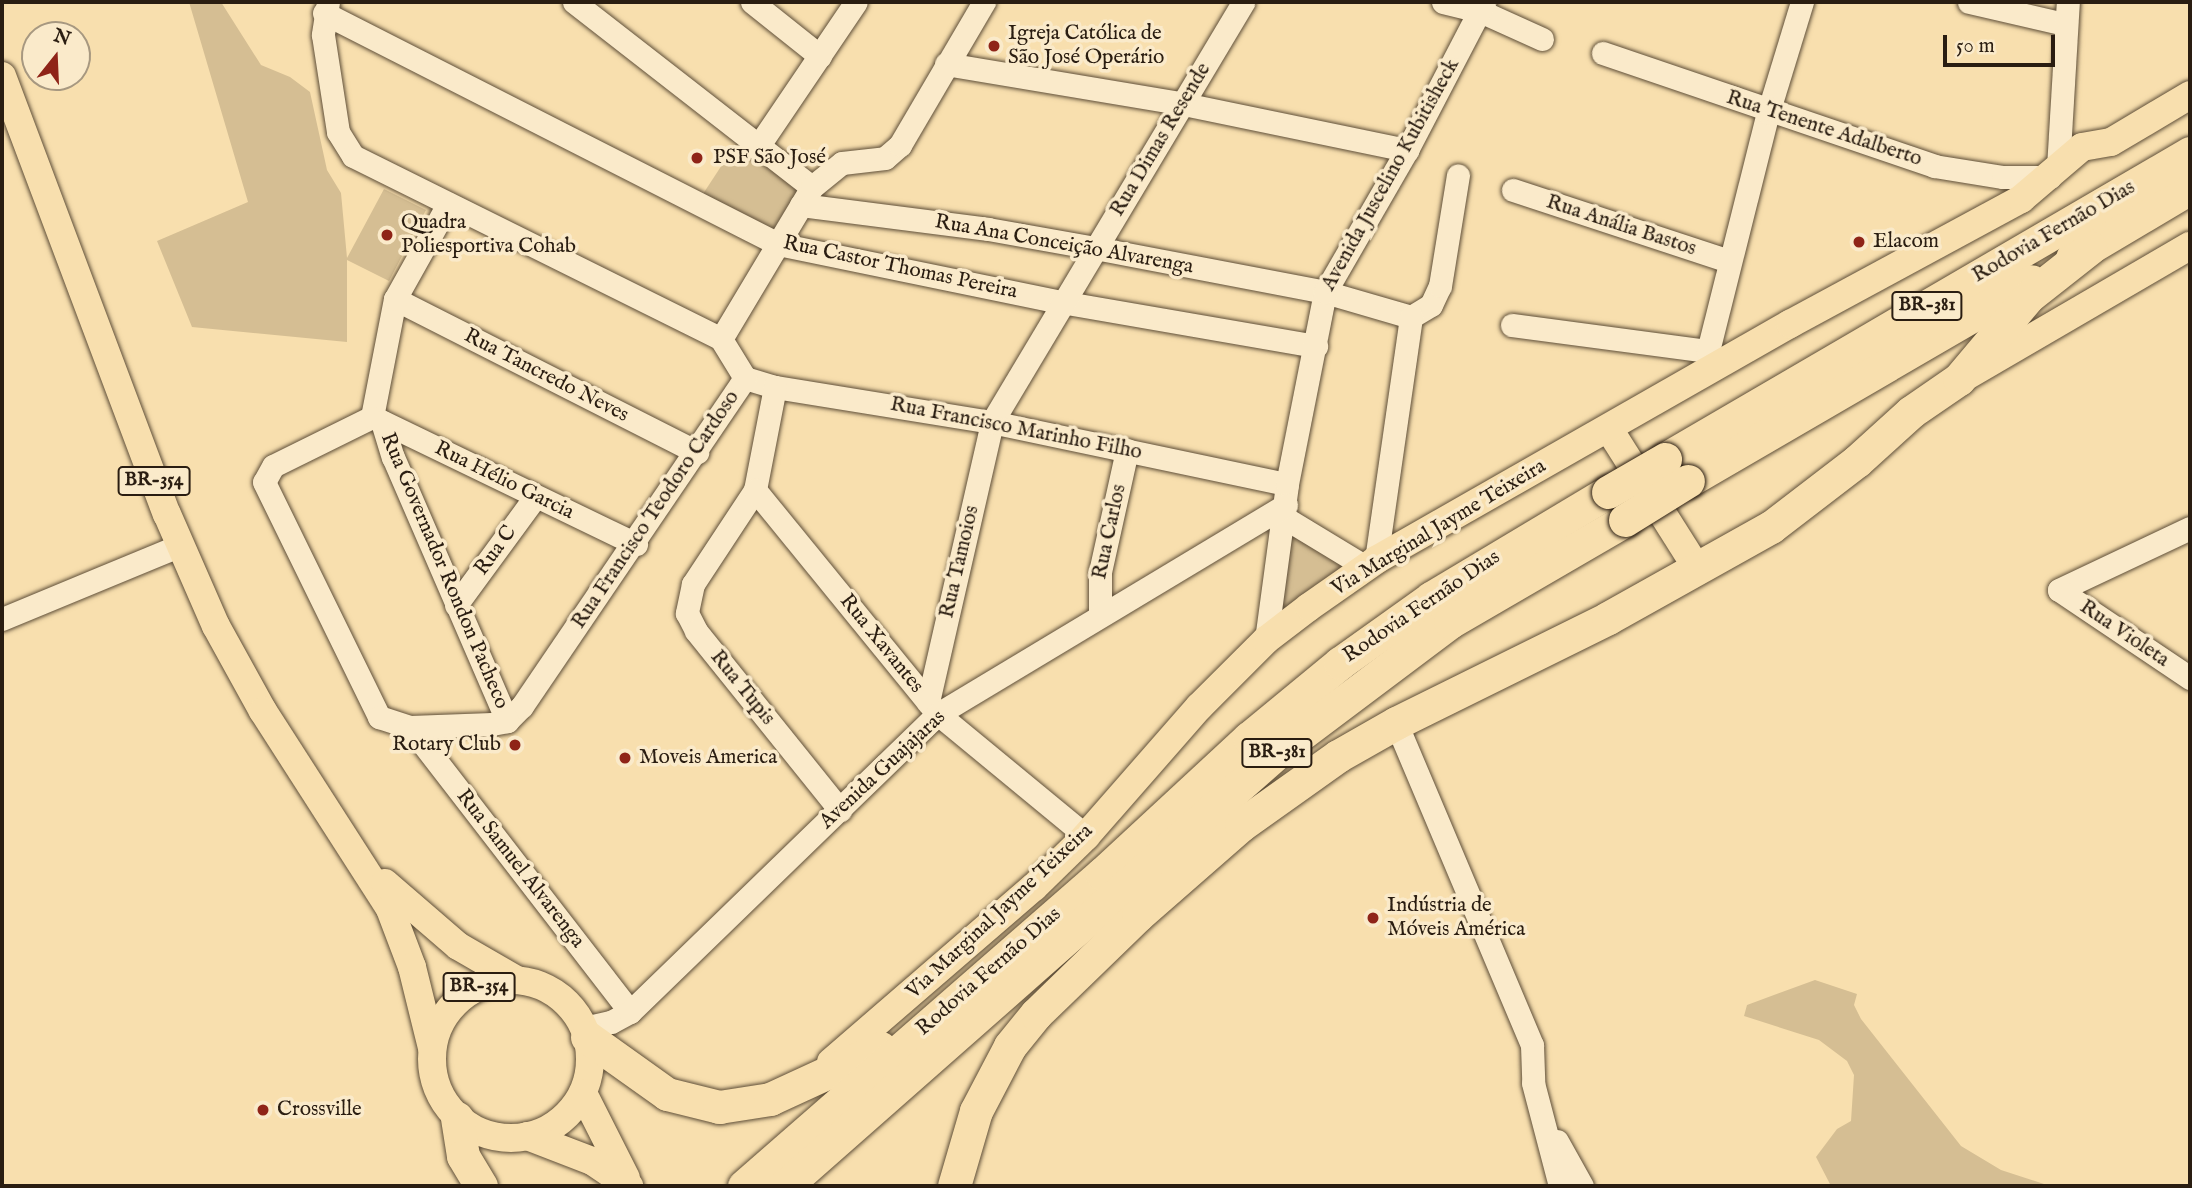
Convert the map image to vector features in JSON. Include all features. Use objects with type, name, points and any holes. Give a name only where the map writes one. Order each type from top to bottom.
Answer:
[{"type":"highway","name":"Rodovia Fernão Dias","points":[[744,1186],[807,1130],[956,1016],[1281,749],[1406,651],[1616,506],[2190,153]]},
{"type":"highway","name":"Rodovia Fernão Dias","points":[[1677,470],[2090,248],[2190,188]]},
{"type":"highway","points":[[954,1186],[976,1111],[1010,1046],[1036,1014],[1138,915],[1278,796],[1396,723],[1699,570],[1772,527],[1857,461],[1911,412],[1959,379],[2029,296],[2090,248]]},
{"type":"highway","points":[[586,1033],[640,1078],[689,1102],[740,1106],[799,1087],[956,1016],[1046,980],[1138,915]]},
{"type":"highway","name":"Rodovia Fernão Dias","points":[[785,1186],[956,1016]]},
{"type":"highway","points":[[457,1118],[463,1156],[481,1186]]},
{"type":"highway","points":[[727,1186],[807,1130]]},
{"type":"main road","name":"BR-354","points":[[2,76],[181,545],[248,686],[360,860],[402,936],[432,1048],[438,1092],[457,1118],[490,1135],[527,1136],[592,1161],[630,1186]]},
{"type":"main road","name":"Via Marginal Jayme Teixeira","points":[[799,1087],[876,1027],[1086,836],[1199,707],[1266,640],[1371,564],[2048,178],[2082,147],[2111,142],[2190,95]]},
{"type":"main road","points":[[1959,379],[2190,246]]},
{"type":"main road","points":[[1609,429],[1699,570]]},
{"type":"main road","name":"BR-354","points":[[360,860],[428,923],[517,980],[557,995],[586,1033]]},
{"type":"main road","name":"BR-354","points":[[432,1048],[439,1025],[471,990],[517,980]]},
{"type":"main road","points":[[583,1093],[590,1056],[586,1033]]},
{"type":"main road","name":"BR-354","points":[[527,1136],[559,1120],[583,1093],[630,1186]]},
{"type":"street","name":"Rua Ana Conceição Alvarenga","points":[[574,2],[757,148],[806,196],[1325,292],[1411,317]]},
{"type":"street","points":[[752,2],[820,56]]},
{"type":"street","points":[[757,148],[856,2]]},
{"type":"street","points":[[326,7],[323,35],[338,132],[347,150],[359,160],[721,339],[806,196],[842,163],[874,160],[893,152],[984,2]]},
{"type":"street","name":"Rua Dimas Resende","points":[[992,422],[1061,302],[1184,104],[1243,2]]},
{"type":"street","points":[[1443,2],[1482,6],[1542,38]]},
{"type":"street","points":[[1512,325],[1708,351],[1768,113],[1802,2]]},
{"type":"street","points":[[1969,2],[2066,13],[2048,178]]},
{"type":"street","name":"Avenida Juscelino Kubitisheck","points":[[1266,640],[1286,502],[1325,292],[1407,150],[1482,6]]},
{"type":"street","name":"Rua Castor Thomas Pereira","points":[[326,7],[778,244],[1061,302],[1315,346]]},
{"type":"street","name":"Rua Tenente Adalberto","points":[[1603,53],[1768,113],[1934,166],[2003,177],[2048,178]]},
{"type":"street","points":[[946,64],[1184,104],[1407,150]]},
{"type":"street","points":[[1286,502],[1371,564],[1411,317],[1431,306],[1440,286],[1458,175]]},
{"type":"street","name":"Rua Anália Bastos","points":[[1522,193],[1729,261]]},
{"type":"street","points":[[447,204],[395,299],[377,419],[273,466],[264,482],[369,701],[383,720],[410,727],[507,721]]},
{"type":"street","name":"Rua Tancredo Neves","points":[[395,299],[697,452]]},
{"type":"street","name":"Rua Francisco Teodoro Cardoso","points":[[507,721],[522,706],[636,544],[745,378],[721,339]]},
{"type":"street","name":"Rua Francisco Marinho Filho","points":[[745,378],[775,387],[992,422],[1127,450],[1286,502]]},
{"type":"street","points":[[755,490],[775,387]]},
{"type":"street","name":"Rua Hélio Garcia","points":[[377,419],[636,544]]},
{"type":"street","name":"Rua Governador Rondon Pacheco","points":[[377,419],[507,721]]},
{"type":"street","name":"Rua Tamoios","points":[[933,708],[992,422]]},
{"type":"street","name":"Rua Carlos","points":[[1100,615],[1100,572],[1127,450]]},
{"type":"street","name":"Rua Tupis","points":[[755,490],[689,592],[687,613],[696,631],[840,810]]},
{"type":"street","name":"Rua Xavantes","points":[[755,490],[933,708],[1086,836]]},
{"type":"street","name":"Rua C","points":[[456,605],[535,497]]},
{"type":"street","name":"Avenida Guajajaras","points":[[586,1033],[630,1012],[840,810],[933,708],[1100,615],[1286,502]]},
{"type":"street","name":"Rua Violeta","points":[[2190,528],[2059,590],[2190,678]]},
{"type":"street","points":[[2,619],[181,545]]},
{"type":"street","points":[[1396,723],[1532,1045],[1533,1083],[1544,1116],[1560,1186]]},
{"type":"street","name":"Rua Samuel Alvarenga","points":[[410,727],[630,1012]]},
{"type":"street","points":[[1544,1116],[1583,1186]]},
{"type":"shaded area","points":[[189,2],[221,2],[261,65],[290,77],[310,92],[327,170],[341,193],[347,258],[384,189],[426,210],[389,281],[347,260],[347,342],[192,327],[157,241],[248,202]]},
{"type":"shaded area","points":[[737,142],[799,188],[770,235],[699,200]]},
{"type":"shaded area","points":[[1291,529],[1349,565],[1280,613]]},
{"type":"shaded area","points":[[1815,980],[1857,994],[1854,1005],[1861,1019],[1961,1146],[2001,1170],[2050,1186],[1831,1186],[1816,1157],[1837,1129],[1851,1121],[1854,1075],[1847,1061],[1819,1040],[1744,1016],[1747,1005]]},
{"type":"place","name":"Igreja Católica de São José Operário","points":[[994,46]]},
{"type":"place","name":"PSF São José","points":[[697,158]]},
{"type":"place","name":"Quadra Poliesportiva Cohab","points":[[387,235]]},
{"type":"place","name":"Elacom","points":[[1859,242]]},
{"type":"place","name":"Rotary Club","points":[[515,745]]},
{"type":"place","name":"Moveis America","points":[[625,758]]},
{"type":"place","name":"Indústria de Móveis América","points":[[1373,918]]},
{"type":"place","name":"Crossville","points":[[263,1110]]}]
